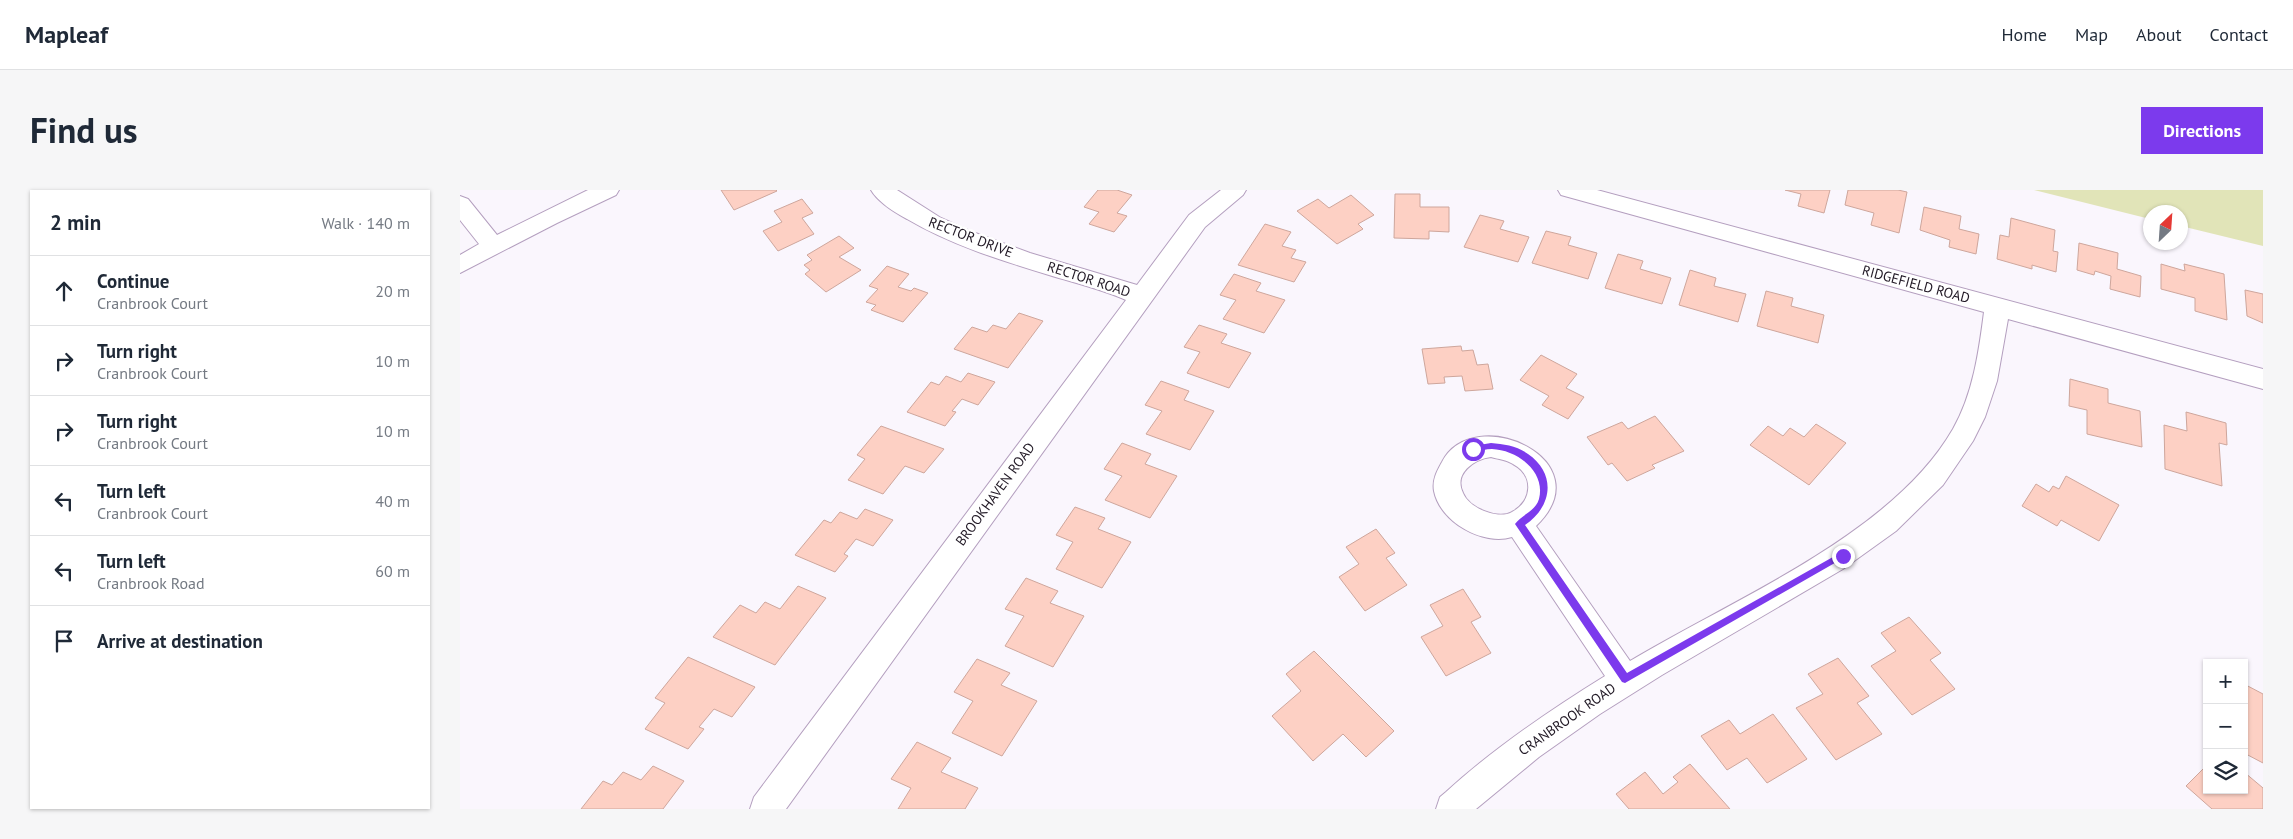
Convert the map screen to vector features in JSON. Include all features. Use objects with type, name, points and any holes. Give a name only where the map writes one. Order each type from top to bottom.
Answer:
[{"type":"street","points":[[460,265],[494,246],[608,190]]},
{"type":"street","name":"RECTOR DRIVE","points":[[882,190],[914,214],[955,234],[1038,262]]},
{"type":"street","name":"BROOKHAVEN ROAD","points":[[766,809],[1140,296],[1197,221],[1235,190]]},
{"type":"street","name":"RIDGEFIELD ROAD","points":[[1569,190],[2263,379]]},
{"type":"street","points":[[460,204],[494,246]]},
{"type":"street","name":"RECTOR ROAD","points":[[1038,262],[1114,285],[1140,296]]},
{"type":"street","name":"CRANBROOK ROAD","points":[[1452,809],[1540,735],[1625,679],[1843,556],[1885,526],[1920,493],[1954,449],[1978,403],[1994,336],[1997,306]]},
{"type":"street","points":[[1519,524],[1625,679]]},
{"type":"green space","points":[[2034,190],[2263,190],[2263,246],[2188,228],[2188,205],[2143,205],[2143,217]]},
{"type":"building","points":[[721,190],[776,190],[777,191],[734,210]]},
{"type":"building","points":[[1098,190],[1117,190],[1132,195],[1117,213],[1127,216],[1114,232],[1089,224],[1099,212],[1084,207]]},
{"type":"building","points":[[1785,190],[1830,190],[1824,213],[1798,206],[1801,194]]},
{"type":"building","points":[[1848,190],[1898,190],[1907,192],[1899,233],[1871,225],[1874,213],[1845,205]]},
{"type":"building","points":[[1395,194],[1420,194],[1420,207],[1449,207],[1449,232],[1429,231],[1429,239],[1394,238]]},
{"type":"building","points":[[1351,195],[1374,215],[1358,224],[1363,229],[1337,244],[1297,211],[1318,199],[1329,208]]},
{"type":"building","points":[[802,199],[813,213],[802,218],[814,234],[778,251],[763,231],[782,222],[774,211]]},
{"type":"building","points":[[1924,207],[1961,216],[1959,229],[1979,234],[1976,254],[1949,247],[1950,240],[1920,230]]},
{"type":"building","points":[[1480,215],[1504,221],[1500,229],[1529,237],[1518,262],[1464,247]]},
{"type":"building","points":[[2011,218],[2055,230],[2053,251],[2058,252],[2056,272],[2032,265],[2032,269],[1997,259],[2000,235],[2009,237]]},
{"type":"building","points":[[1265,224],[1291,232],[1282,246],[1296,250],[1291,258],[1306,262],[1294,282],[1238,265]]},
{"type":"building","points":[[1546,231],[1571,237],[1568,245],[1597,253],[1588,279],[1532,263]]},
{"type":"building","points":[[839,236],[854,248],[839,257],[861,270],[826,292],[805,274],[810,270],[804,265],[812,260],[807,255]]},
{"type":"building","points":[[2079,243],[2118,253],[2117,269],[2141,276],[2140,297],[2110,289],[2111,276],[2095,271],[2094,275],[2077,270]]},
{"type":"building","points":[[1618,254],[1643,261],[1640,269],[1671,278],[1662,304],[1605,288]]},
{"type":"building","points":[[2161,264],[2185,271],[2184,264],[2224,274],[2227,320],[2195,311],[2195,298],[2161,289]]},
{"type":"building","points":[[887,266],[909,274],[898,287],[911,291],[914,288],[928,293],[903,322],[871,310],[876,305],[866,302],[878,289],[869,286]]},
{"type":"building","points":[[1690,270],[1716,278],[1714,286],[1746,294],[1738,322],[1679,305]]},
{"type":"building","points":[[1234,274],[1261,283],[1256,291],[1285,300],[1264,333],[1223,319],[1236,300],[1220,295]]},
{"type":"building","points":[[2245,290],[2263,294],[2263,323],[2247,316]]},
{"type":"building","points":[[1766,291],[1793,298],[1791,306],[1824,315],[1818,343],[1757,326]]},
{"type":"building","points":[[1019,313],[1043,321],[1008,368],[954,349],[972,327],[987,332],[993,325],[1006,329]]},
{"type":"building","points":[[1199,325],[1227,334],[1221,343],[1251,353],[1229,388],[1187,373],[1200,352],[1184,347]]},
{"type":"building","points":[[1461,346],[1462,351],[1473,350],[1477,365],[1488,364],[1493,389],[1465,391],[1462,376],[1444,377],[1445,383],[1428,384],[1422,349]]},
{"type":"building","points":[[1541,355],[1577,374],[1566,388],[1584,397],[1568,419],[1542,405],[1549,396],[1520,380]]},
{"type":"building","points":[[968,373],[995,382],[978,405],[962,399],[952,411],[956,412],[945,426],[907,412],[931,382],[939,385],[946,376],[961,382]]},
{"type":"building","points":[[2070,379],[2108,389],[2108,403],[2140,411],[2142,447],[2087,434],[2087,410],[2069,406]]},
{"type":"building","points":[[1161,381],[1189,391],[1184,400],[1214,411],[1190,450],[1146,434],[1162,411],[1145,405]]},
{"type":"building","points":[[2186,412],[2226,423],[2227,445],[2219,443],[2222,486],[2165,469],[2164,425],[2187,431]]},
{"type":"building","points":[[1655,416],[1684,451],[1652,465],[1655,468],[1627,481],[1612,463],[1608,465],[1587,437],[1622,422],[1628,429]]},
{"type":"building","points":[[1816,424],[1846,443],[1809,485],[1750,445],[1768,426],[1783,436],[1790,428],[1804,437]]},
{"type":"building","points":[[881,426],[944,449],[924,473],[905,466],[883,494],[848,480],[865,459],[857,455]]},
{"type":"building","points":[[1122,443],[1151,454],[1145,464],[1177,476],[1150,518],[1105,500],[1122,476],[1104,469]]},
{"type":"building","points":[[2066,476],[2119,505],[2099,541],[2061,520],[2057,526],[2022,506],[2036,484],[2049,492],[2053,486],[2059,489]]},
{"type":"building","points":[[1075,507],[1105,518],[1098,529],[1131,542],[1102,588],[1056,569],[1073,542],[1056,535]]},
{"type":"building","points":[[865,509],[893,520],[873,546],[856,539],[844,554],[848,556],[835,572],[795,555],[824,520],[831,523],[840,512],[857,519]]},
{"type":"building","points":[[1376,529],[1395,553],[1386,558],[1407,585],[1365,611],[1339,577],[1359,564],[1346,547]]},
{"type":"building","points":[[1026,578],[1058,591],[1050,603],[1084,616],[1053,667],[1005,646],[1024,616],[1005,609]]},
{"type":"building","points":[[798,586],[826,598],[775,665],[713,637],[740,605],[756,613],[765,602],[780,609]]},
{"type":"building","points":[[1463,589],[1481,617],[1471,622],[1491,653],[1446,676],[1421,637],[1443,626],[1430,605]]},
{"type":"building","points":[[1909,617],[1941,653],[1930,660],[1955,689],[1912,715],[1871,666],[1896,651],[1881,633]]},
{"type":"building","points":[[1314,651],[1394,731],[1366,757],[1343,734],[1313,761],[1272,716],[1301,691],[1286,674]]},
{"type":"building","points":[[688,657],[755,687],[732,717],[714,709],[699,727],[704,729],[688,749],[645,729],[665,703],[655,698]]},
{"type":"building","points":[[1838,658],[1869,696],[1857,703],[1882,734],[1836,760],[1796,708],[1823,694],[1808,674]]},
{"type":"building","points":[[977,659],[1010,673],[1001,685],[1037,701],[1002,756],[952,733],[973,701],[954,692]]},
{"type":"building","points":[[2248,686],[2263,694],[2263,763],[2248,755]]},
{"type":"building","points":[[1773,714],[1807,759],[1767,783],[1747,758],[1727,770],[1701,736],[1729,720],[1740,734]]},
{"type":"building","points":[[917,742],[951,758],[941,772],[978,788],[965,809],[898,809],[911,788],[891,779]]},
{"type":"building","points":[[1690,764],[1730,809],[1629,809],[1616,794],[1645,772],[1663,794],[1678,782],[1673,777]]},
{"type":"building","points":[[653,766],[684,781],[663,809],[581,809],[603,781],[612,785],[623,772],[641,780]]},
{"type":"building","points":[[2203,769],[2203,794],[2248,794],[2248,775],[2263,788],[2263,809],[2212,809],[2186,786]]},
{"type":"route","points":[[1473,449],[1491,446],[1509,448],[1526,456],[1538,469],[1544,484],[1542,500],[1534,514],[1519,524],[1625,679],[1843,556]]}]
